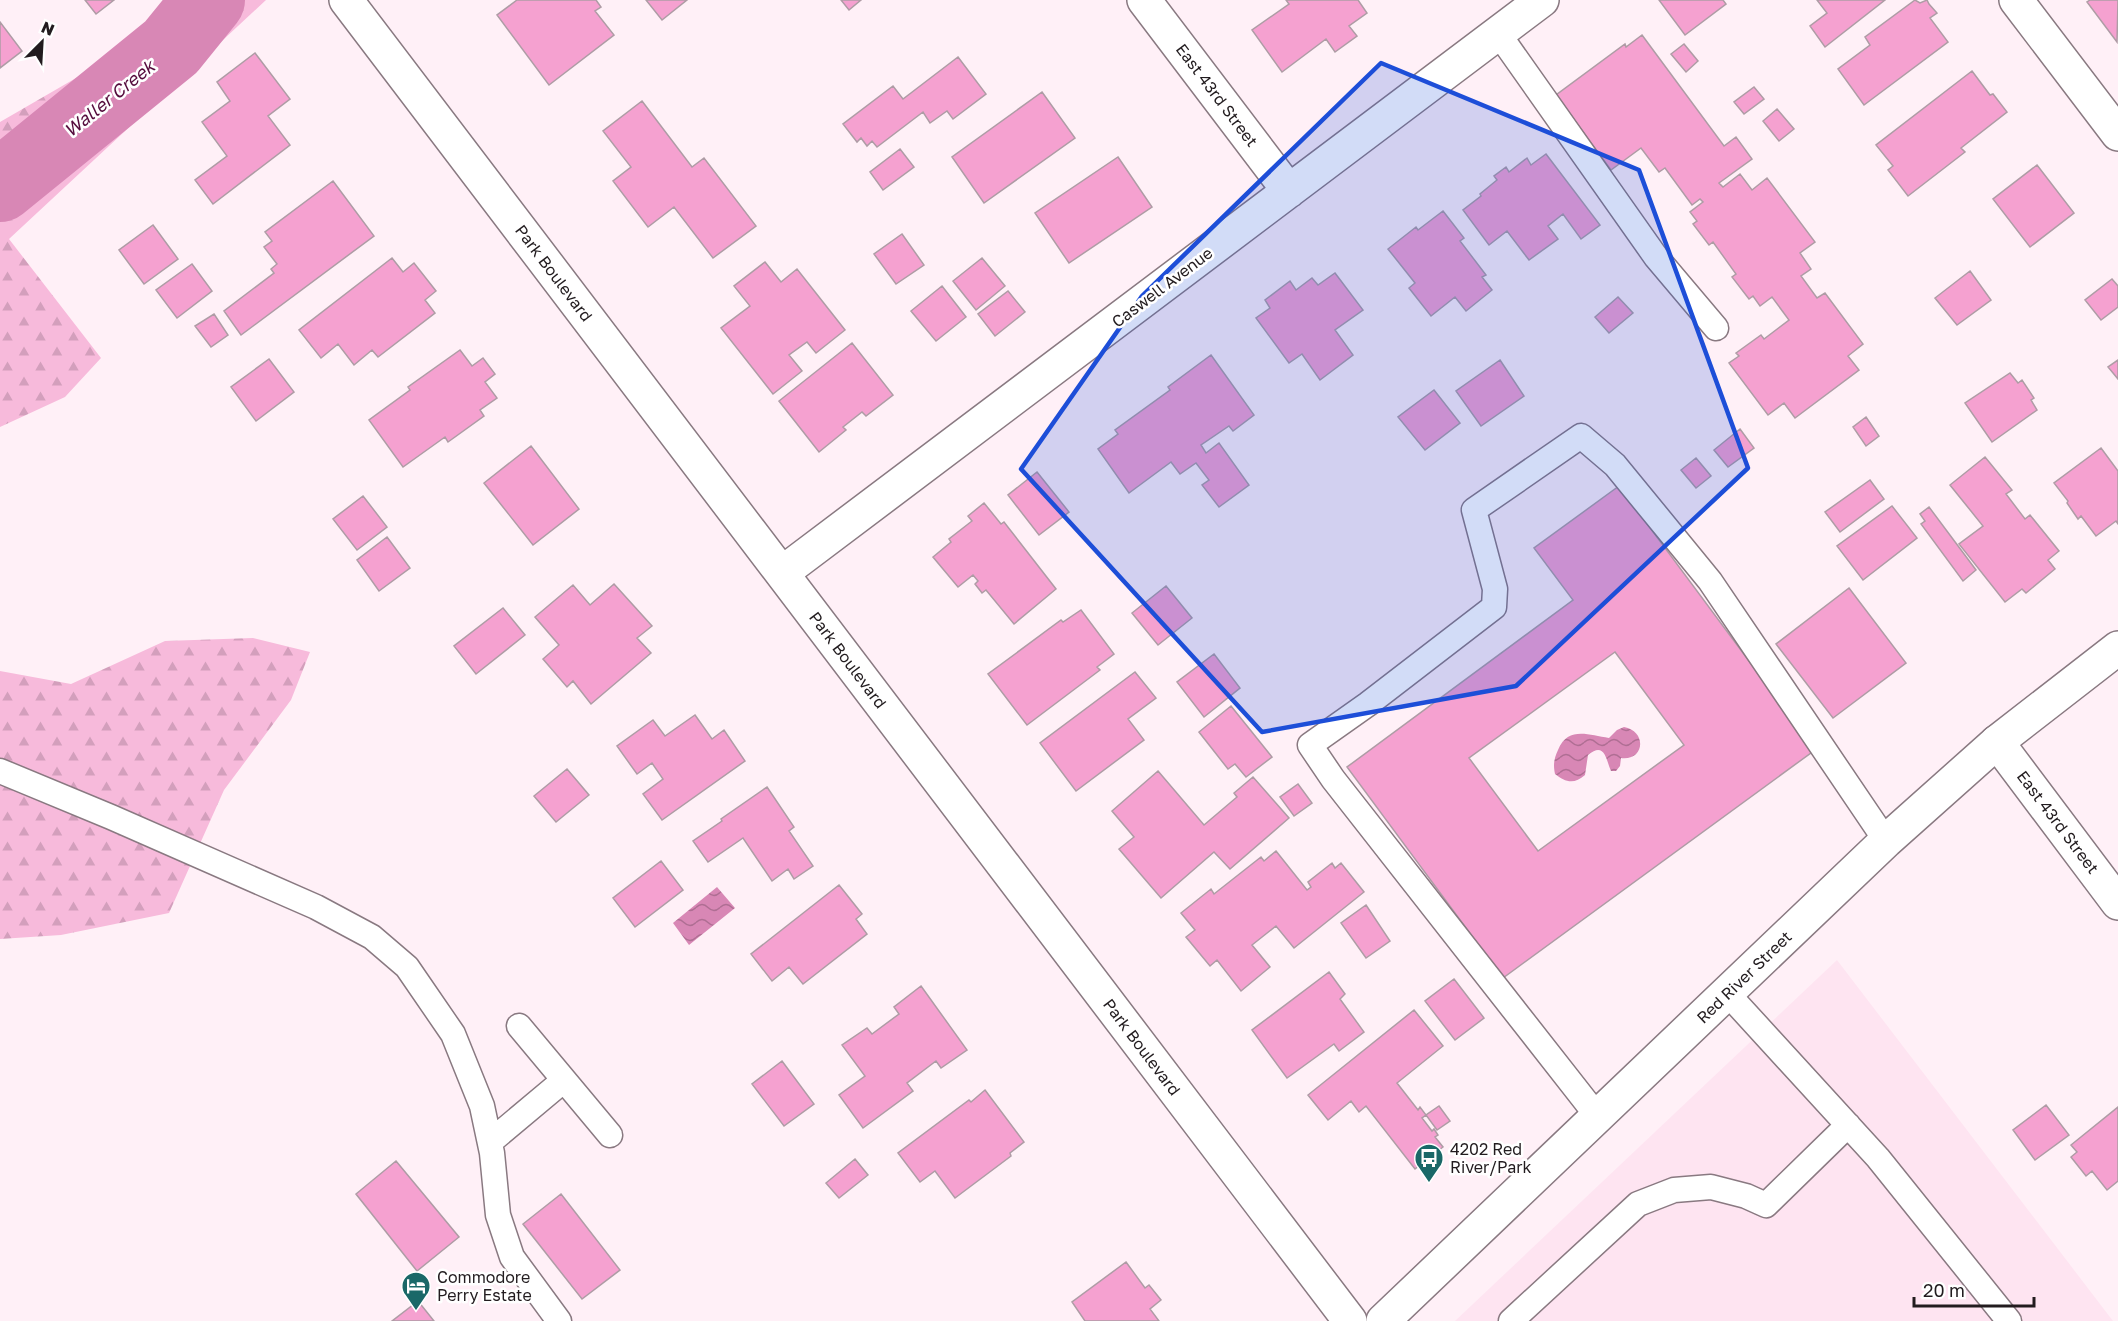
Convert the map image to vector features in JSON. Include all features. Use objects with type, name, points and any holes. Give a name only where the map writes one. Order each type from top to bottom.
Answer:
[{"type":"street","name":"Park Boulevard","points":[[346,0],[1350,1321]]},
{"type":"street","name":"East 43rd Street","points":[[1144,0],[1289,191]]},
{"type":"street","name":"Caswell Avenue","points":[[782,573],[1542,0]]},
{"type":"street","points":[[2016,0],[2118,134]]},
{"type":"street","name":"Red River Street","points":[[1383,1321],[1886,841],[1997,742],[2118,648]]},
{"type":"street","name":"East 43rd Street","points":[[1997,742],[2118,903]]},
{"type":"lane","points":[[1498,33],[1656,257],[1716,328]]},
{"type":"lane","points":[[1598,1117],[1333,779],[1310,745],[1368,704],[1494,606],[1495,589],[1474,510],[1581,436],[1615,465],[1710,581],[1886,841]]},
{"type":"lane","points":[[0,771],[316,907],[372,937],[407,967],[453,1034],[482,1106],[490,1142],[498,1215],[512,1257],[558,1321]]},
{"type":"lane","points":[[1727,993],[1878,1158],[2009,1321]]},
{"type":"lane","points":[[519,1026],[610,1135]]},
{"type":"lane","points":[[490,1142],[564,1080]]},
{"type":"lane","points":[[1511,1321],[1638,1204],[1674,1190],[1711,1187],[1746,1196],[1766,1205],[1848,1125]]},
{"type":"highlighted area","points":[[1381,63],[1639,170],[1748,468],[1516,686],[1262,732],[1021,469],[1142,296]]},
{"type":"shaded area","points":[[1837,960],[2113,1321],[1455,1321]]},
{"type":"green space","points":[[177,0],[266,0],[9,239],[101,358],[65,397],[0,427],[0,122],[152,34]]},
{"type":"green space","points":[[253,638],[310,652],[291,700],[224,790],[169,913],[61,935],[0,939],[0,671],[71,684],[165,641]]},
{"type":"water","points":[[1624,727],[1637,734],[1639,751],[1629,758],[1621,758],[1620,766],[1616,771],[1611,771],[1604,754],[1598,750],[1588,755],[1585,775],[1581,778],[1570,781],[1555,774],[1554,764],[1558,750],[1567,738],[1586,734],[1609,738]]},
{"type":"water","points":[[717,887],[735,908],[689,945],[673,923]]},
{"type":"building","points":[[85,0],[114,0],[96,14]]},
{"type":"building","points":[[517,0],[596,0],[601,7],[595,11],[614,35],[549,85],[497,15]]},
{"type":"building","points":[[646,0],[687,0],[662,20]]},
{"type":"building","points":[[841,0],[861,0],[849,10]]},
{"type":"building","points":[[1286,0],[1358,0],[1367,13],[1349,26],[1357,36],[1335,52],[1326,39],[1282,72],[1252,30],[1289,4]]},
{"type":"building","points":[[1659,0],[1723,0],[1726,4],[1685,35]]},
{"type":"building","points":[[1817,0],[1885,0],[1825,47],[1810,26],[1827,13]]},
{"type":"building","points":[[1915,0],[1920,3],[1927,0],[1937,13],[1930,18],[1948,42],[1864,105],[1838,69],[1870,45],[1865,37]]},
{"type":"building","points":[[2090,0],[2118,0],[2117,42],[2087,2]]},
{"type":"building","points":[[0,22],[22,51],[0,68]]},
{"type":"building","points":[[1642,35],[1724,146],[1736,137],[1752,159],[1719,183],[1723,187],[1740,174],[1752,190],[1767,178],[1815,242],[1800,253],[1811,269],[1801,276],[1817,298],[1825,293],[1863,344],[1848,356],[1859,370],[1795,418],[1784,403],[1768,415],[1729,363],[1739,356],[1736,353],[1761,335],[1764,339],[1789,320],[1772,297],[1760,306],[1753,296],[1749,299],[1732,277],[1736,274],[1713,242],[1709,245],[1693,224],[1697,221],[1690,212],[1703,202],[1700,199],[1692,205],[1665,168],[1659,172],[1641,148],[1611,170],[1556,95],[1625,44],[1626,47]]},
{"type":"building","points":[[1684,44],[1698,61],[1686,72],[1671,54]]},
{"type":"building","points":[[255,53],[290,99],[268,116],[290,145],[213,204],[195,180],[227,156],[202,122],[230,101],[217,82]]},
{"type":"building","points":[[958,57],[986,94],[953,119],[947,111],[930,123],[923,112],[877,147],[872,141],[867,146],[861,138],[857,142],[843,124],[893,86],[903,99]]},
{"type":"building","points":[[1972,71],[1990,95],[1993,94],[2007,112],[1961,148],[1965,152],[1908,196],[1888,170],[1893,166],[1876,145]]},
{"type":"building","points":[[1754,87],[1764,99],[1744,114],[1734,102]]},
{"type":"building","points":[[1042,92],[1075,138],[984,203],[952,157]]},
{"type":"building","points":[[642,101],[692,167],[704,158],[756,226],[713,258],[674,207],[648,227],[613,181],[631,167],[603,131]]},
{"type":"building","points":[[1777,109],[1794,129],[1779,141],[1763,121]]},
{"type":"building","points":[[900,149],[914,167],[883,190],[870,172]]},
{"type":"building","points":[[1546,154],[1600,225],[1581,239],[1563,214],[1548,226],[1558,239],[1529,260],[1507,231],[1489,245],[1463,210],[1497,180],[1494,176],[1506,167],[1509,172],[1527,158],[1531,165]]},
{"type":"building","points":[[1118,157],[1152,207],[1069,263],[1035,213]]},
{"type":"building","points":[[2037,165],[2074,213],[2030,247],[1993,199]]},
{"type":"building","points":[[333,181],[374,236],[241,335],[224,311],[274,273],[271,269],[277,264],[264,247],[272,241],[265,232]]},
{"type":"building","points":[[1443,211],[1464,238],[1460,241],[1486,275],[1482,277],[1492,290],[1466,311],[1455,297],[1431,316],[1409,288],[1415,283],[1388,249],[1416,227],[1418,230]]},
{"type":"building","points":[[153,225],[178,259],[144,284],[119,250]]},
{"type":"building","points":[[902,234],[924,265],[896,284],[874,254]]},
{"type":"building","points":[[392,258],[403,272],[414,263],[436,291],[425,300],[435,313],[378,357],[372,350],[354,365],[338,344],[321,358],[299,330]]},
{"type":"building","points":[[982,258],[1005,286],[976,310],[953,281]]},
{"type":"building","points":[[765,262],[781,282],[797,269],[845,330],[816,353],[807,342],[789,355],[802,371],[773,394],[721,328],[750,306],[734,286]]},
{"type":"building","points":[[192,264],[212,291],[177,318],[156,290]]},
{"type":"building","points":[[1970,271],[1991,300],[1957,325],[1935,298]]},
{"type":"building","points":[[1335,273],[1363,310],[1335,330],[1353,355],[1320,380],[1302,354],[1289,363],[1256,318],[1270,308],[1265,300],[1290,281],[1296,290],[1312,278],[1318,285]]},
{"type":"building","points":[[2112,279],[2118,286],[2118,307],[2101,320],[2085,300]]},
{"type":"building","points":[[942,286],[966,317],[936,341],[911,311]]},
{"type":"building","points":[[1008,291],[1025,312],[995,336],[978,314]]},
{"type":"building","points":[[1618,297],[1633,313],[1609,333],[1595,317]]},
{"type":"building","points":[[214,314],[228,335],[211,347],[195,326]]},
{"type":"building","points":[[852,343],[893,395],[866,416],[862,412],[843,427],[846,430],[819,452],[779,401]]},
{"type":"building","points":[[460,350],[472,366],[483,358],[495,374],[485,382],[497,398],[480,410],[484,416],[448,442],[445,437],[403,467],[369,420],[410,390],[408,387]]},
{"type":"building","points":[[1211,355],[1254,415],[1233,431],[1229,426],[1201,445],[1206,453],[1219,443],[1249,485],[1219,507],[1202,485],[1209,480],[1196,463],[1180,474],[1171,462],[1129,493],[1098,449],[1118,434],[1115,430],[1170,390],[1168,387]]},
{"type":"building","points":[[269,359],[294,392],[256,421],[231,387]]},
{"type":"building","points":[[1500,360],[1524,396],[1481,426],[1456,391]]},
{"type":"building","points":[[2118,360],[2118,379],[2108,367]]},
{"type":"building","points":[[2010,373],[2018,383],[2022,380],[2034,398],[2031,400],[2037,410],[1992,442],[1965,403]]},
{"type":"building","points":[[1434,390],[1460,423],[1425,450],[1398,417]]},
{"type":"building","points":[[1866,417],[1879,436],[1866,446],[1853,427]]},
{"type":"building","points":[[1740,429],[1754,448],[1728,467],[1714,450]]},
{"type":"building","points":[[531,446],[579,509],[533,545],[484,483]]},
{"type":"building","points":[[2101,448],[2118,471],[2118,524],[2116,521],[2096,536],[2081,516],[2078,519],[2054,483]]},
{"type":"building","points":[[1985,457],[2012,490],[2006,494],[2025,519],[2030,515],[2059,551],[2048,560],[2055,569],[2026,593],[2022,589],[2005,602],[1959,544],[1983,526],[1950,485]]},
{"type":"building","points":[[1696,458],[1711,476],[1696,488],[1681,470]]},
{"type":"building","points":[[1037,472],[1069,512],[1039,535],[1008,495]]},
{"type":"building","points":[[1870,480],[1884,499],[1840,532],[1825,512]]},
{"type":"building","points":[[1619,486],[1815,750],[1503,978],[1347,767],[1573,600],[1534,548]],"holes":[[[1615,652],[1684,745],[1538,851],[1469,758]]]},
{"type":"building","points":[[363,496],[387,527],[357,550],[333,519]]},
{"type":"building","points":[[984,503],[1001,524],[1004,522],[1056,589],[1014,624],[986,590],[982,593],[975,584],[978,581],[973,575],[958,587],[933,557],[951,542],[949,539],[972,521],[968,516]]},
{"type":"building","points":[[1892,506],[1917,538],[1863,580],[1837,546]]},
{"type":"building","points":[[1929,507],[1976,570],[1963,581],[1921,524],[1925,521],[1920,514]]},
{"type":"building","points":[[387,537],[410,568],[379,591],[357,560]]},
{"type":"building","points":[[614,584],[652,626],[637,638],[651,653],[591,704],[573,681],[567,687],[543,659],[559,645],[535,617],[573,585],[590,605]]},
{"type":"building","points":[[1166,586],[1192,618],[1158,645],[1132,613]]},
{"type":"building","points":[[1849,588],[1906,663],[1833,718],[1776,644]]},
{"type":"building","points":[[503,608],[525,635],[476,674],[454,646]]},
{"type":"building","points":[[1081,610],[1114,654],[1097,667],[1100,670],[1027,725],[988,674],[1061,620],[1063,622]]},
{"type":"building","points":[[1214,654],[1240,688],[1204,717],[1177,682]]},
{"type":"building","points":[[1135,672],[1156,698],[1128,719],[1144,740],[1076,791],[1040,743]]},
{"type":"building","points":[[1231,706],[1272,757],[1246,777],[1235,764],[1228,769],[1199,732]]},
{"type":"building","points":[[695,715],[712,739],[724,730],[745,761],[662,820],[643,794],[663,779],[652,763],[637,774],[617,746],[653,720],[665,736]]},
{"type":"building","points":[[567,769],[589,795],[556,822],[534,796]]},
{"type":"building","points":[[1158,771],[1204,825],[1237,797],[1234,793],[1253,777],[1289,818],[1230,869],[1214,852],[1161,898],[1119,849],[1134,837],[1112,811]]},
{"type":"building","points":[[1298,784],[1312,803],[1294,816],[1280,797]]},
{"type":"building","points":[[767,787],[794,827],[789,831],[813,866],[794,879],[788,869],[772,881],[743,838],[708,862],[693,841]]},
{"type":"building","points":[[1276,851],[1307,890],[1311,887],[1308,882],[1332,863],[1335,868],[1341,863],[1364,892],[1294,948],[1276,926],[1252,945],[1270,967],[1241,991],[1217,960],[1210,966],[1186,937],[1195,930],[1181,913],[1211,889],[1214,894],[1261,857],[1264,861]]},
{"type":"building","points":[[661,861],[683,890],[635,927],[613,898]]},
{"type":"building","points":[[839,885],[862,914],[856,919],[867,934],[803,984],[789,967],[772,981],[751,954]]},
{"type":"building","points":[[1366,905],[1390,941],[1366,958],[1341,923]]},
{"type":"building","points":[[1329,972],[1345,994],[1340,999],[1364,1032],[1339,1051],[1334,1044],[1287,1078],[1252,1030]]},
{"type":"building","points":[[1454,979],[1484,1018],[1455,1040],[1425,1001]]},
{"type":"building","points":[[921,986],[967,1050],[941,1068],[936,1061],[907,1083],[913,1091],[863,1128],[839,1095],[865,1076],[842,1045],[867,1028],[872,1034],[899,1014],[894,1007]]},
{"type":"building","points":[[1414,1010],[1443,1046],[1397,1083],[1418,1110],[1420,1107],[1426,1115],[1422,1118],[1432,1131],[1434,1129],[1438,1135],[1435,1137],[1443,1147],[1415,1169],[1366,1106],[1359,1112],[1351,1101],[1328,1120],[1308,1095]]},
{"type":"building","points":[[782,1061],[814,1104],[784,1126],[752,1084]]},
{"type":"building","points":[[985,1090],[1024,1142],[1010,1153],[1011,1156],[955,1198],[935,1171],[920,1182],[898,1153]]},
{"type":"building","points":[[2046,1105],[2069,1135],[2035,1160],[2013,1130]]},
{"type":"building","points":[[1439,1106],[1450,1121],[1437,1130],[1426,1115]]},
{"type":"building","points":[[2118,1107],[2118,1181],[2107,1190],[2092,1171],[2086,1176],[2071,1157],[2077,1152],[2071,1145]]},
{"type":"building","points":[[855,1159],[868,1175],[839,1198],[826,1183]]},
{"type":"building","points":[[396,1161],[459,1237],[417,1271],[356,1194]]},
{"type":"building","points":[[561,1194],[620,1270],[582,1299],[523,1224]]},
{"type":"building","points":[[1126,1262],[1145,1288],[1149,1285],[1161,1300],[1150,1309],[1159,1321],[1085,1321],[1072,1302]]},
{"type":"building","name":"Commodore Perry Estate","points":[[418,1301],[434,1321],[392,1321]]},
{"type":"waterway","name":"Waller Creek","points":[[0,186],[171,47],[209,0]]},
{"type":"place","name":"4202 Red River/Park","points":[[1429,1184]]},
{"type":"place","name":"Commodore Perry Estate","points":[[416,1312]]}]
